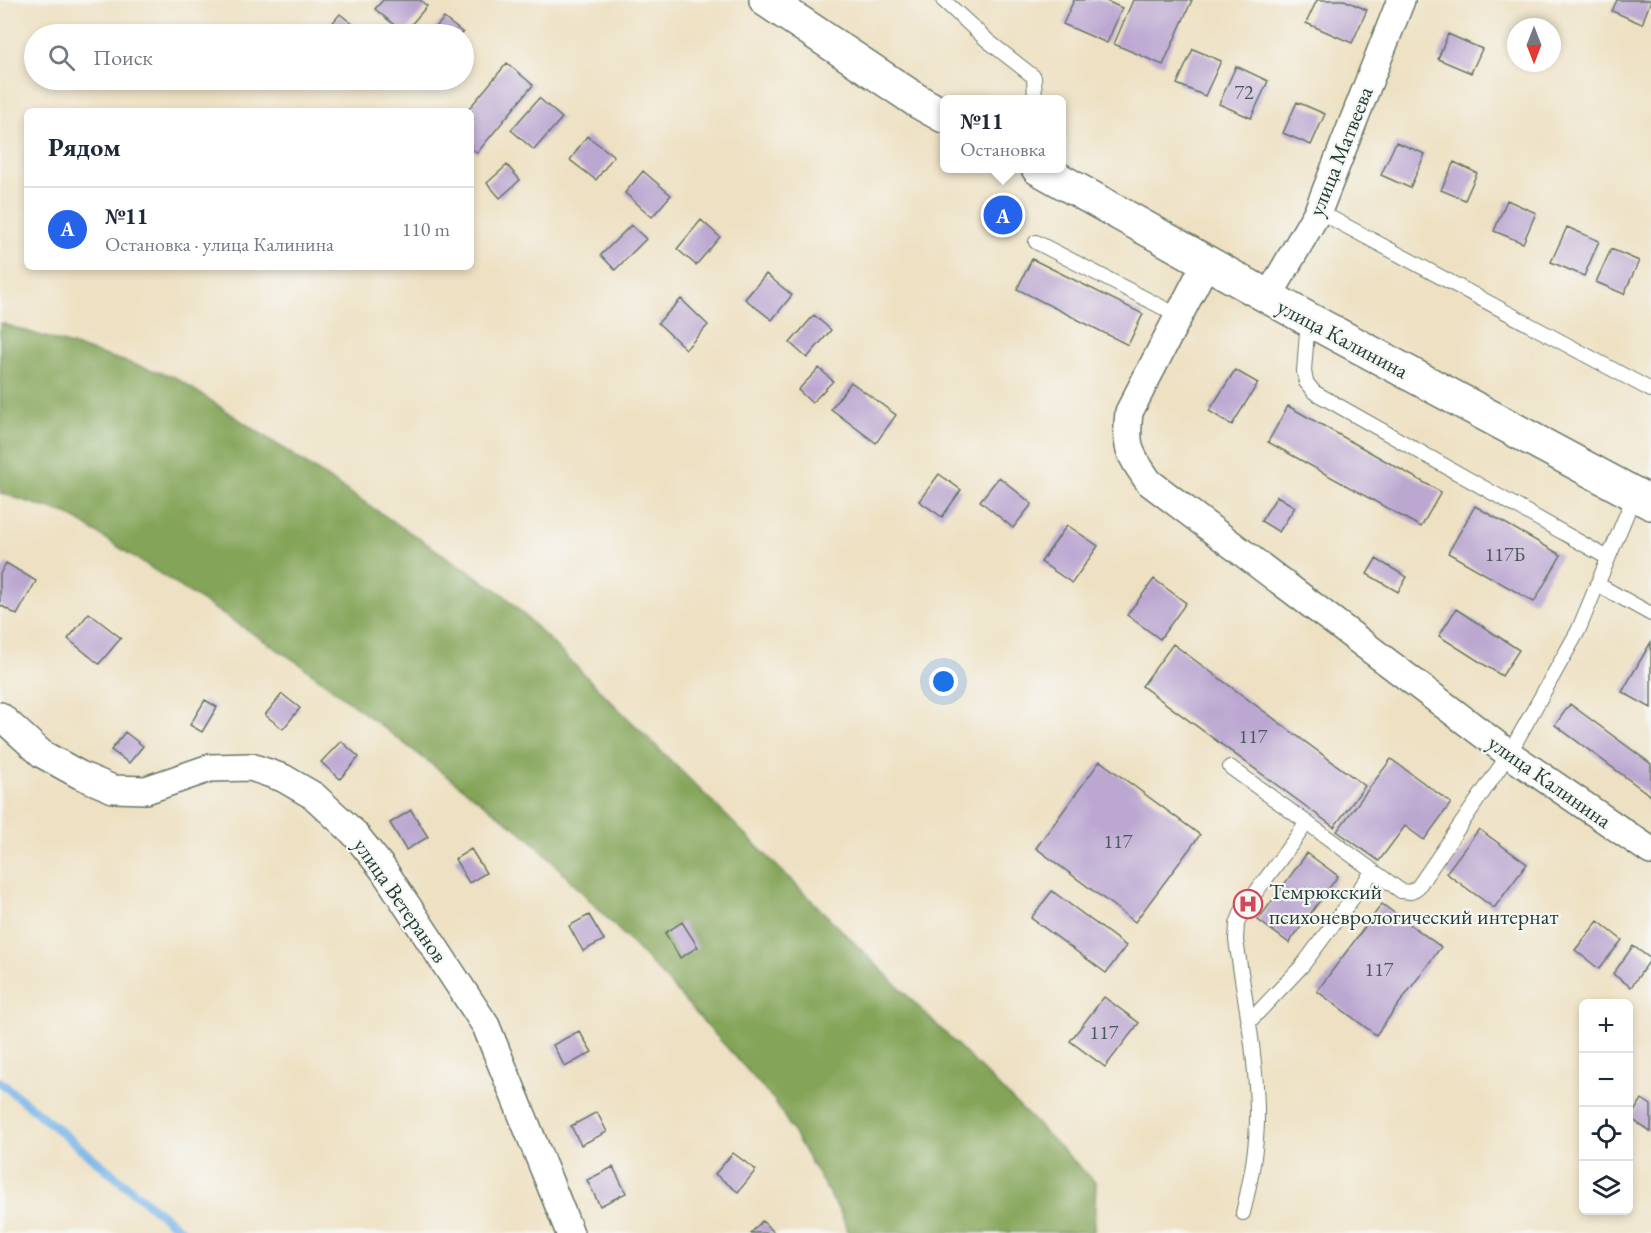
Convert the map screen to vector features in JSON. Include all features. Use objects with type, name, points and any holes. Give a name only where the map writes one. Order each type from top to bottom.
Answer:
[{"type":"main road","points":[[766,0],[919,102],[940,113]]},
{"type":"main road","name":"улица Калинина","points":[[1047,173],[1308,319],[1643,499]]},
{"type":"street","name":"улица Матвеева","points":[[1268,297],[1318,211],[1401,0]]},
{"type":"street","points":[[1179,316],[1206,263]]},
{"type":"street","name":"улица Калинина","points":[[1179,316],[1129,412],[1126,434],[1130,455],[1149,482],[1509,754],[1651,851]]},
{"type":"street","name":"улица Ветеранов","points":[[0,716],[42,754],[80,775],[113,789],[146,790],[210,768],[251,767],[283,778],[322,803],[354,833],[383,869],[486,1026],[570,1233]]},
{"type":"lane","points":[[943,0],[988,41],[1034,77],[1035,95]]},
{"type":"lane","points":[[1318,211],[1651,390]]},
{"type":"lane","points":[[1036,242],[1179,316]]},
{"type":"lane","points":[[1308,319],[1304,370],[1306,382],[1314,392],[1608,558]]},
{"type":"lane","points":[[1230,767],[1401,891],[1411,892],[1418,887],[1509,754],[1578,631],[1608,558],[1643,499]]},
{"type":"lane","points":[[1597,584],[1651,614]]},
{"type":"lane","points":[[1244,1213],[1253,1171],[1257,1110],[1253,1059],[1236,940],[1237,924],[1242,911],[1307,823]]},
{"type":"lane","points":[[1248,1023],[1302,966],[1373,871]]},
{"type":"green space","points":[[0,323],[175,377],[503,594],[1096,1183],[1094,1232],[849,1233],[840,1212],[775,1101],[648,960],[530,839],[297,662],[69,515],[0,493]]},
{"type":"building","points":[[383,0],[420,0],[427,6],[412,24],[393,24],[375,9]]},
{"type":"building","points":[[1074,0],[1104,0],[1122,8],[1107,43],[1063,24]]},
{"type":"building","points":[[1133,0],[1192,0],[1163,65],[1114,44]]},
{"type":"building","points":[[1317,0],[1344,0],[1367,10],[1352,43],[1306,23]]},
{"type":"building","points":[[1617,0],[1651,0],[1642,24],[1612,11]]},
{"type":"building","points":[[340,14],[352,24],[332,24]]},
{"type":"building","points":[[444,18],[452,24],[439,24]]},
{"type":"building","points":[[1448,34],[1482,49],[1471,73],[1438,59]]},
{"type":"building","points":[[1193,49],[1221,61],[1205,96],[1177,84]]},
{"type":"building","points":[[507,63],[533,85],[477,153],[474,150],[474,108],[470,108]]},
{"type":"building","points":[[1236,66],[1268,81],[1251,118],[1219,104]]},
{"type":"building","points":[[539,98],[562,118],[534,150],[511,130]]},
{"type":"building","points":[[1297,102],[1325,114],[1311,145],[1283,133]]},
{"type":"building","points":[[587,136],[614,156],[596,180],[570,160]]},
{"type":"building","points":[[1396,142],[1425,154],[1410,188],[1381,175]]},
{"type":"building","points":[[1454,162],[1477,173],[1465,200],[1441,190]]},
{"type":"building","points":[[507,165],[520,180],[500,198],[487,183]]},
{"type":"building","points":[[643,171],[671,195],[652,217],[625,193]]},
{"type":"building","points":[[1507,200],[1536,213],[1523,243],[1494,231]]},
{"type":"building","points":[[701,220],[720,237],[696,265],[677,249]]},
{"type":"building","points":[[631,225],[646,239],[615,270],[601,255]]},
{"type":"building","points":[[1567,227],[1599,241],[1584,276],[1551,262]]},
{"type":"building","points":[[1611,249],[1639,261],[1624,294],[1596,282]]},
{"type":"building","points":[[1032,259],[1143,314],[1128,345],[1017,289]]},
{"type":"building","points":[[766,274],[792,295],[772,320],[745,299]]},
{"type":"building","points":[[681,299],[708,325],[686,349],[658,323]]},
{"type":"building","points":[[814,315],[831,330],[807,358],[790,343]]},
{"type":"building","points":[[819,368],[833,381],[812,403],[798,390]]},
{"type":"building","points":[[1235,370],[1258,383],[1232,425],[1209,411]]},
{"type":"building","points":[[851,382],[896,415],[876,443],[831,409]]},
{"type":"building","points":[[1288,406],[1441,492],[1421,527],[1268,442]]},
{"type":"building","points":[[939,474],[961,490],[942,517],[919,501]]},
{"type":"building","points":[[999,477],[1032,504],[1013,528],[980,501]]},
{"type":"building","points":[[1277,496],[1295,507],[1279,532],[1261,521]]},
{"type":"building","points":[[1475,506],[1561,555],[1534,602],[1448,553]]},
{"type":"building","points":[[1067,525],[1098,546],[1072,583],[1041,562]]},
{"type":"building","points":[[1376,559],[1407,577],[1398,592],[1367,574]]},
{"type":"building","points":[[6,563],[36,581],[17,615],[0,605],[0,574]]},
{"type":"building","points":[[1154,579],[1186,603],[1160,639],[1127,615]]},
{"type":"building","points":[[1456,609],[1519,650],[1502,676],[1439,636]]},
{"type":"building","points":[[89,613],[121,638],[99,664],[68,639]]},
{"type":"building","points":[[1651,642],[1651,708],[1622,692]]},
{"type":"building","points":[[1173,644],[1365,786],[1334,827],[1142,686]]},
{"type":"building","points":[[282,694],[300,708],[283,729],[265,715]]},
{"type":"building","points":[[205,700],[217,707],[202,732],[190,725]]},
{"type":"building","points":[[1570,704],[1651,764],[1651,796],[1555,725]]},
{"type":"building","points":[[125,732],[143,746],[129,763],[111,750]]},
{"type":"building","points":[[341,741],[359,757],[340,779],[321,762]]},
{"type":"building","points":[[1391,759],[1451,803],[1424,840],[1405,826],[1379,861],[1337,831]]},
{"type":"building","points":[[1100,761],[1200,835],[1135,922],[1036,848]]},
{"type":"building","points":[[411,810],[428,837],[406,850],[390,823]]},
{"type":"building","points":[[1479,829],[1527,864],[1494,908],[1446,873]]},
{"type":"building","points":[[471,849],[486,873],[469,883],[455,859]]},
{"type":"building","points":[[1307,853],[1338,876],[1289,943],[1258,920]]},
{"type":"building","points":[[1052,891],[1126,946],[1106,973],[1031,918]]},
{"type":"building","points":[[1382,904],[1441,947],[1376,1035],[1317,991]]},
{"type":"building","points":[[589,915],[604,940],[583,951],[569,926]]},
{"type":"building","points":[[1598,921],[1622,940],[1599,969],[1575,950]]},
{"type":"building","points":[[682,922],[698,947],[680,958],[665,933]]},
{"type":"building","points":[[1633,946],[1651,959],[1631,987],[1613,974]]},
{"type":"building","points":[[1104,997],[1139,1023],[1105,1067],[1070,1041]]},
{"type":"building","points":[[579,1031],[592,1052],[565,1067],[553,1045]]},
{"type":"building","points":[[1642,1099],[1651,1105],[1651,1132],[1633,1120],[1633,1113]]},
{"type":"building","points":[[597,1112],[607,1132],[581,1145],[571,1126]]},
{"type":"building","points":[[733,1153],[756,1170],[738,1192],[715,1174]]},
{"type":"building","points":[[613,1167],[626,1193],[600,1206],[587,1180]]},
{"type":"building","points":[[762,1221],[775,1233],[751,1233]]},
{"type":"waterway","points":[[0,1082],[184,1233]]},
{"type":"place","name":"№11","points":[[1003,215]]},
{"type":"place","name":"Темрюкский психоневрологический интернат","points":[[1248,904]]}]
